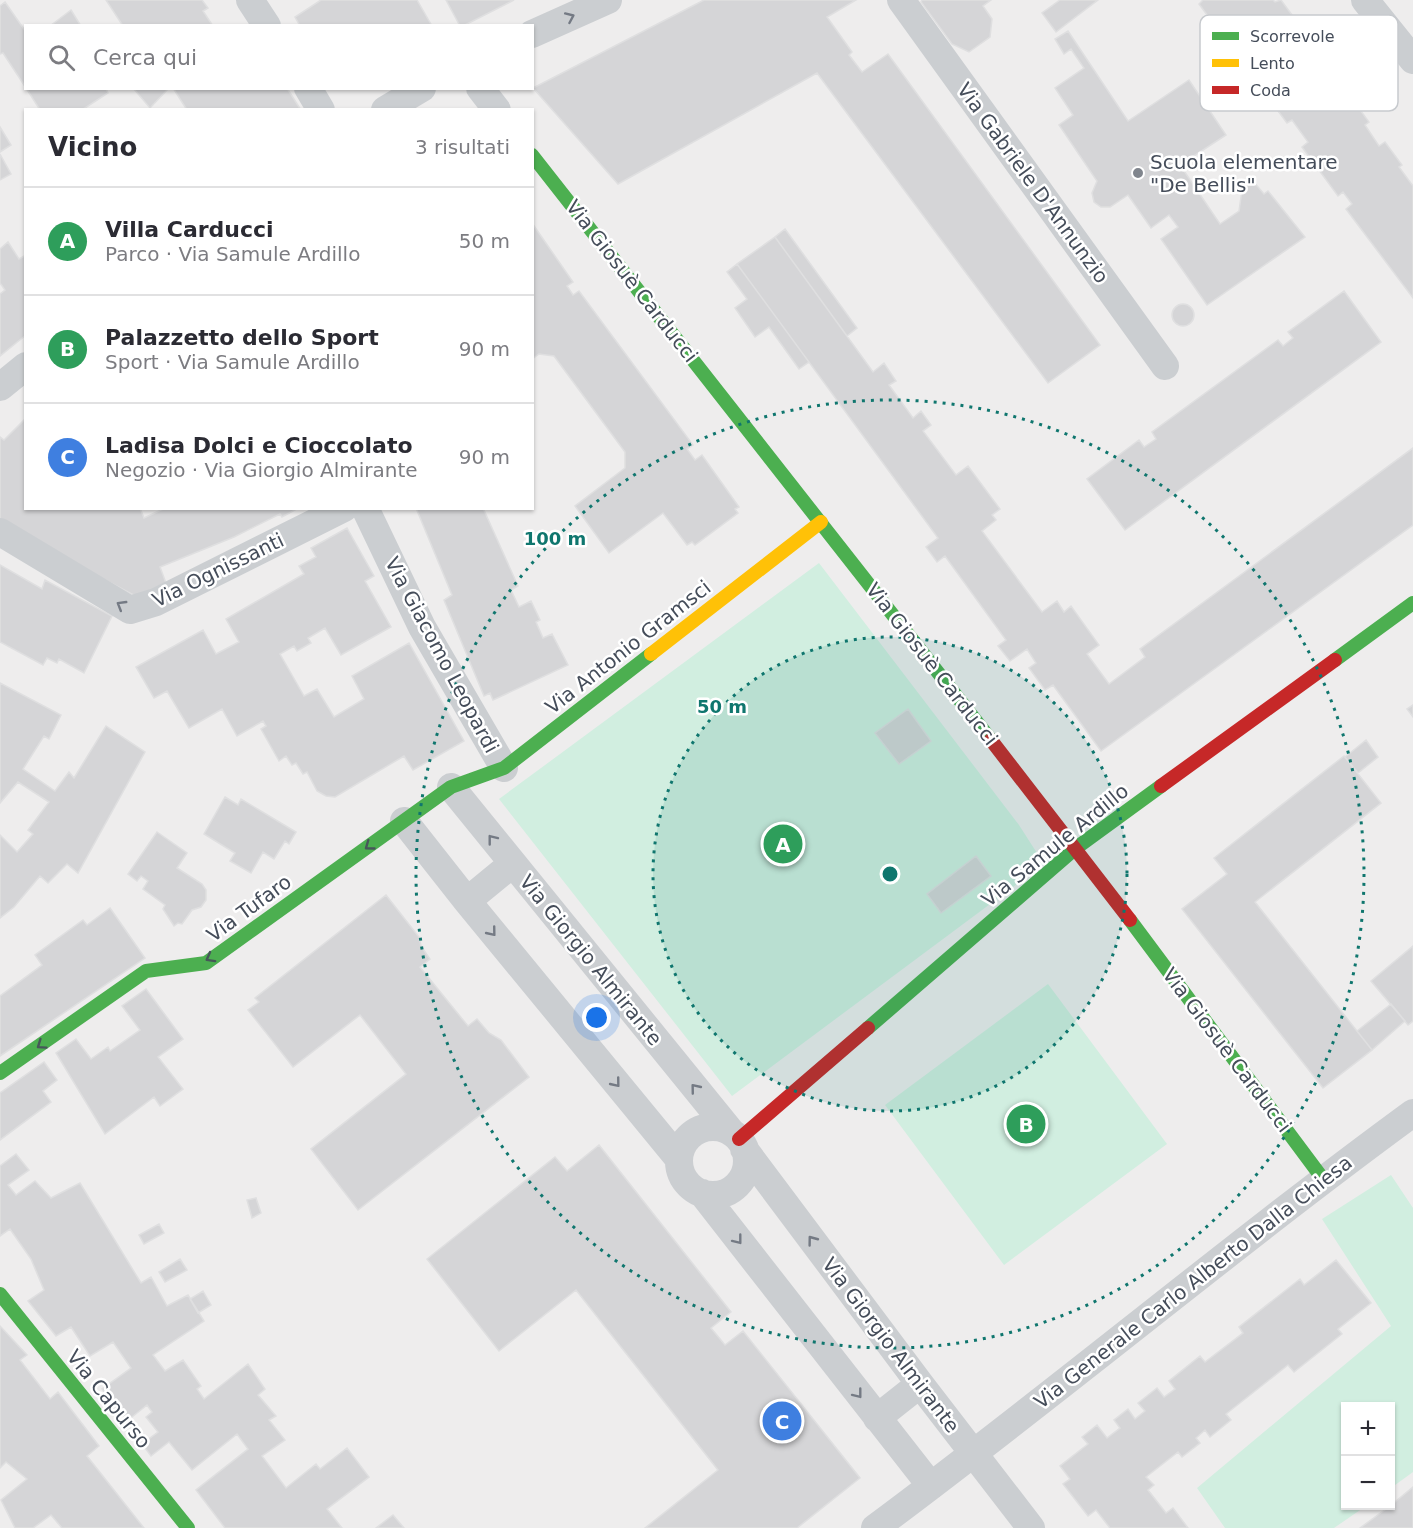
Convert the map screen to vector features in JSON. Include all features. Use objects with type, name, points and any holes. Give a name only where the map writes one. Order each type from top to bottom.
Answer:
[{"type":"street","points":[[250,0],[266,24]]},
{"type":"street","points":[[534,33],[608,0]]},
{"type":"street","name":"Via Gabriele D'Annunzio","points":[[901,0],[1165,366]]},
{"type":"street","points":[[1365,0],[1377,15]]},
{"type":"street","points":[[1398,41],[1413,60]]},
{"type":"street","points":[[309,90],[320,108]]},
{"type":"street","points":[[388,108],[419,90]]},
{"type":"street","points":[[482,90],[495,108]]},
{"type":"street","name":"Via Giosuè Carducci","points":[[534,158],[1076,848],[1323,1179]]},
{"type":"street","points":[[0,387],[24,368]]},
{"type":"street","name":"Via Ognissanti","points":[[0,532],[130,610],[156,602],[340,510]]},
{"type":"street","name":"Via Giacomo Leopardi","points":[[366,510],[422,627],[504,768]]},
{"type":"street","name":"Via Antonio Gramsci","points":[[451,787],[504,768],[821,522]]},
{"type":"street","name":"Via Samule Ardillo","points":[[738,1140],[1076,848],[1413,603]]},
{"type":"street","name":"Via Tufaro","points":[[0,1073],[147,971],[206,963],[451,787]]},
{"type":"street","name":"Via Giorgio Almirante","points":[[451,787],[738,1140],[920,1384],[1031,1528]]},
{"type":"street","points":[[404,821],[679,1159]]},
{"type":"street","points":[[467,901],[512,864]]},
{"type":"street","name":"Via Generale Carlo Alberto Dalla Chiesa","points":[[875,1528],[974,1454],[1323,1179],[1413,1113]]},
{"type":"street","points":[[707,1127],[719,1128],[738,1140],[747,1159],[741,1180],[734,1188],[714,1195],[693,1189],[685,1181],[680,1171],[681,1148],[687,1138],[696,1131],[707,1127]]},
{"type":"street","points":[[702,1193],[931,1486]]},
{"type":"street","name":"Via Capurso","points":[[0,1294],[188,1528]]},
{"type":"street","points":[[877,1418],[920,1384]]},
{"type":"green space","points":[[819,563],[1019,825],[1044,864],[732,1096],[499,799]]},
{"type":"green space","points":[[1048,984],[1167,1144],[1004,1265],[885,1105]]},
{"type":"green space","points":[[1391,1175],[1413,1208],[1413,1472],[1395,1485],[1395,1402],[1341,1402],[1341,1510],[1360,1510],[1334,1528],[1225,1528],[1197,1488],[1391,1326],[1322,1219]]},
{"type":"building","points":[[106,0],[202,0],[208,8],[203,11],[212,24],[122,24]]},
{"type":"building","points":[[321,0],[417,0],[431,24],[299,24],[295,17]]},
{"type":"building","points":[[446,0],[514,0],[467,24],[459,24]]},
{"type":"building","points":[[704,0],[856,0],[827,17],[852,52],[849,55],[862,72],[888,54],[1100,345],[1048,383],[817,73],[618,184],[534,87]]},
{"type":"building","points":[[922,0],[991,0],[983,6],[992,19],[990,37],[969,52],[952,44],[921,2]]},
{"type":"building","points":[[1060,0],[1098,0],[1056,32],[1042,13]]},
{"type":"building","points":[[1203,0],[1273,0],[1275,2],[1281,0],[1292,15],[1207,15],[1199,4]]},
{"type":"building","points":[[5,2],[24,29],[24,85],[3,53],[0,54],[0,6]]},
{"type":"building","points":[[71,10],[80,24],[53,24]]},
{"type":"building","name":"Scuola elementare \"De Bellis\"","points":[[1068,31],[1128,121],[1189,80],[1200,96],[1200,111],[1210,111],[1226,135],[1180,165],[1220,224],[1239,211],[1242,190],[1253,181],[1264,194],[1268,191],[1305,237],[1207,305],[1161,239],[1178,227],[1169,215],[1151,228],[1128,195],[1110,207],[1101,207],[1094,202],[1092,193],[1097,181],[1059,125],[1073,115],[1055,88],[1084,68],[1071,49],[1064,54],[1055,39]]},
{"type":"building","points":[[27,90],[107,90],[108,93],[85,108],[39,108]]},
{"type":"building","points":[[135,90],[167,90],[150,108]]},
{"type":"building","points":[[174,90],[288,90],[300,108],[186,108]]},
{"type":"building","points":[[1278,111],[1361,111],[1369,122],[1365,125],[1379,146],[1385,142],[1402,165],[1399,167],[1413,186],[1413,298],[1346,209],[1352,204],[1343,192],[1338,196],[1302,147],[1308,142],[1292,120],[1287,123]]},
{"type":"building","points":[[0,127],[11,145],[0,152]]},
{"type":"building","points":[[0,154],[11,174],[0,180]]},
{"type":"building","points":[[534,226],[573,282],[567,286],[573,295],[579,291],[693,445],[687,449],[695,460],[702,455],[739,507],[735,509],[738,513],[695,545],[692,542],[687,545],[663,513],[609,553],[575,506],[625,468],[625,452],[554,356],[539,354],[534,358]]},
{"type":"building","points":[[785,229],[857,328],[847,336],[775,237]]},
{"type":"building","points":[[775,237],[873,372],[884,363],[896,381],[889,385],[913,418],[921,411],[931,425],[923,431],[956,475],[968,466],[1000,509],[992,515],[996,520],[982,531],[1042,612],[1057,601],[1064,612],[1071,606],[1099,645],[1087,654],[1109,684],[1145,657],[1140,649],[1413,448],[1413,525],[1101,751],[1053,685],[1045,690],[1029,668],[1036,663],[1027,649],[1010,661],[998,646],[1006,640],[945,556],[937,562],[926,547],[938,538],[737,264]]},
{"type":"building","points":[[8,242],[19,259],[24,256],[24,337],[0,356],[0,294],[5,290],[0,283],[0,249]]},
{"type":"building","points":[[737,264],[809,362],[799,369],[769,327],[755,337],[735,308],[747,299],[727,272]]},
{"type":"building","points":[[1344,291],[1381,342],[1125,530],[1087,479],[1139,440],[1144,447],[1156,439],[1152,432],[1278,340],[1283,346],[1293,338],[1288,332]]},
{"type":"building","points":[[1183,304],[1191,307],[1194,315],[1191,323],[1183,326],[1175,323],[1172,315],[1175,307]]},
{"type":"building","points":[[24,420],[24,510],[141,510],[144,518],[161,510],[295,510],[282,517],[280,514],[234,537],[160,567],[169,591],[145,601],[0,525],[0,437],[4,440]]},
{"type":"building","points":[[417,510],[484,510],[518,586],[511,590],[519,607],[531,601],[540,620],[536,622],[543,638],[552,634],[568,665],[493,700],[490,693],[484,696],[444,600],[452,595]]},
{"type":"building","points":[[347,528],[374,576],[365,581],[391,627],[341,655],[325,628],[308,638],[311,643],[297,651],[294,646],[280,654],[304,696],[317,689],[334,717],[364,699],[352,676],[409,643],[464,741],[413,770],[404,756],[335,797],[326,796],[317,791],[307,772],[303,774],[296,763],[292,765],[286,756],[279,761],[261,729],[266,726],[263,721],[237,736],[222,709],[189,728],[167,691],[154,698],[136,667],[203,630],[216,654],[239,642],[226,619],[304,574],[299,566],[316,557],[311,548]]},
{"type":"building","points":[[0,565],[42,589],[45,580],[112,616],[84,673],[59,659],[57,663],[47,658],[43,665],[0,642]]},
{"type":"building","points":[[0,683],[61,715],[49,739],[44,736],[23,769],[55,791],[69,772],[74,778],[106,726],[145,752],[78,873],[67,864],[48,883],[40,876],[14,907],[0,918],[0,835],[17,852],[33,834],[28,830],[49,802],[18,782],[0,803]]},
{"type":"building","points":[[1413,705],[1413,717],[1407,709]]},
{"type":"building","points":[[908,709],[931,741],[899,764],[875,733]]},
{"type":"building","points":[[1366,740],[1378,757],[1358,773],[1345,757]]},
{"type":"building","points":[[1344,756],[1381,803],[1255,902],[1372,1050],[1323,1088],[1182,909],[1227,874],[1214,858]]},
{"type":"building","points":[[225,797],[238,805],[241,799],[296,832],[289,844],[285,841],[274,859],[263,852],[251,873],[230,861],[235,853],[204,834]]},
{"type":"building","points":[[157,832],[187,853],[177,868],[202,884],[206,890],[206,900],[201,907],[192,910],[182,924],[178,923],[174,926],[163,909],[165,905],[143,889],[148,881],[141,876],[137,881],[128,874]]},
{"type":"building","points":[[976,856],[991,876],[941,913],[927,894]]},
{"type":"building","points":[[386,895],[419,937],[421,946],[430,959],[420,967],[468,1026],[477,1019],[489,1033],[501,1040],[529,1077],[358,1210],[311,1149],[406,1074],[360,1015],[293,1067],[248,1010],[259,1002],[255,998]]},
{"type":"building","points":[[110,908],[145,958],[0,1056],[0,996],[42,965],[35,955],[83,920],[87,925]]},
{"type":"building","points":[[1413,946],[1413,1021],[1408,1025],[1371,981]]},
{"type":"building","points":[[146,989],[183,1039],[158,1057],[183,1089],[160,1106],[154,1097],[105,1134],[56,1053],[76,1039],[91,1059],[108,1047],[110,1051],[140,1030],[122,1006]]},
{"type":"building","points":[[1391,1004],[1405,1021],[1372,1050],[1357,1031]]},
{"type":"building","points":[[44,1062],[57,1080],[43,1091],[51,1102],[0,1140],[0,1093]]},
{"type":"building","points":[[599,1145],[731,1312],[711,1328],[725,1345],[743,1331],[860,1478],[797,1528],[645,1528],[718,1470],[576,1290],[499,1351],[427,1259],[555,1157],[567,1171]]},
{"type":"building","points":[[16,1154],[29,1170],[8,1185],[16,1195],[35,1181],[51,1198],[80,1183],[141,1283],[151,1277],[167,1306],[188,1295],[204,1321],[153,1355],[165,1371],[183,1360],[201,1386],[197,1389],[204,1399],[248,1364],[265,1389],[258,1395],[276,1416],[269,1420],[285,1440],[262,1456],[286,1488],[316,1464],[320,1469],[347,1448],[369,1477],[327,1509],[342,1528],[225,1528],[196,1490],[248,1449],[237,1434],[192,1470],[169,1442],[151,1456],[142,1444],[158,1432],[146,1417],[152,1412],[147,1405],[127,1421],[102,1389],[131,1368],[113,1342],[90,1356],[71,1327],[56,1336],[28,1301],[44,1290],[31,1259],[10,1229],[0,1236],[0,1166]]},
{"type":"building","points":[[256,1198],[261,1213],[252,1218],[247,1200]]},
{"type":"building","points":[[159,1224],[164,1233],[144,1244],[139,1235]]},
{"type":"building","points":[[180,1259],[187,1270],[165,1282],[159,1272]]},
{"type":"building","points":[[1336,1260],[1371,1303],[1338,1329],[1342,1334],[1294,1372],[1288,1365],[1226,1414],[1231,1420],[1210,1437],[1205,1430],[1196,1438],[1200,1443],[1182,1457],[1178,1452],[1146,1477],[1154,1485],[1148,1490],[1166,1513],[1173,1508],[1188,1528],[1110,1528],[1096,1510],[1088,1516],[1063,1484],[1070,1479],[1060,1466],[1088,1444],[1082,1437],[1097,1425],[1107,1438],[1120,1428],[1114,1420],[1128,1409],[1135,1419],[1145,1411],[1138,1403],[1157,1388],[1164,1397],[1175,1389],[1169,1381],[1200,1356],[1205,1362],[1243,1333],[1239,1327],[1300,1279],[1304,1285]]},
{"type":"building","points":[[203,1291],[211,1305],[198,1313],[190,1299]]},
{"type":"building","points":[[0,1326],[27,1355],[20,1360],[50,1399],[58,1392],[99,1446],[87,1456],[144,1528],[62,1528],[51,1515],[33,1528],[15,1528],[1,1500],[27,1479],[6,1462],[0,1468]]},
{"type":"building","points":[[1413,1487],[1413,1528],[1360,1528],[1385,1510],[1395,1510],[1395,1502]]},
{"type":"building","points":[[393,1515],[404,1528],[376,1528]]},
{"type":"traffic: fast","points":[[534,158],[991,740]]},
{"type":"traffic: fast","points":[[1335,660],[1413,603]]},
{"type":"traffic: fast","points":[[0,1073],[146,971],[206,963],[451,787],[504,768],[651,654]]},
{"type":"traffic: fast","points":[[868,1028],[1076,848],[1161,786]]},
{"type":"traffic: fast","points":[[1130,920],[1323,1179]]},
{"type":"traffic: fast","points":[[0,1294],[188,1528]]},
{"type":"traffic: slow","points":[[651,654],[821,522]]},
{"type":"traffic: jam","points":[[1161,786],[1335,660]]},
{"type":"traffic: jam","points":[[991,740],[1130,920]]},
{"type":"traffic: jam","points":[[739,1139],[868,1028]]},
{"type":"place","name":"Scuola elementare \"De Bellis\"","points":[[1138,173]]},
{"type":"place","name":"Villa Carducci","points":[[783,844]]},
{"type":"place","name":"Palazzetto dello Sport","points":[[1026,1124]]},
{"type":"place","name":"Ladisa Dolci e Cioccolato","points":[[782,1421]]}]
